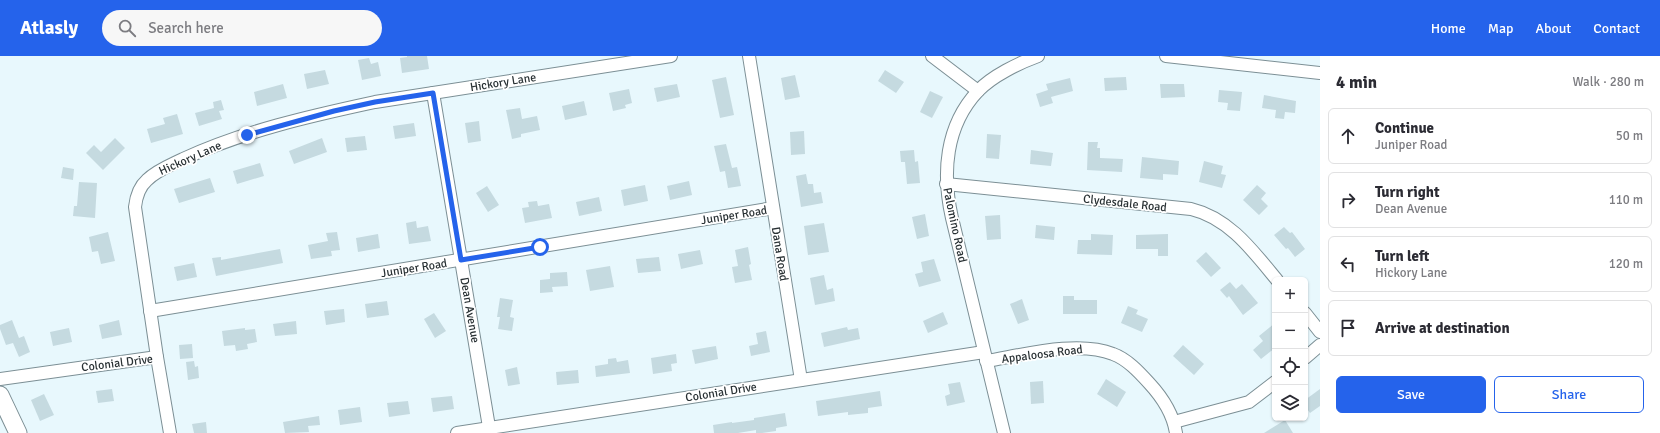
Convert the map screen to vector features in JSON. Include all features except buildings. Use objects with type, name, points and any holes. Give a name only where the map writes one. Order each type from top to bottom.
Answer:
[{"type":"street","name":"Hickory Lane","points":[[158,357],[135,207],[136,198],[140,189],[154,174],[197,153],[247,135],[294,121],[375,102],[671,56]]},
{"type":"street","name":"Dana Road","points":[[749,56],[801,380]]},
{"type":"street","points":[[932,56],[978,91]]},
{"type":"street","name":"Palomino Road","points":[[1004,433],[952,218],[946,184],[948,159],[952,135],[963,112],[978,91],[1005,72],[1038,56]]},
{"type":"street","points":[[1166,56],[1320,73]]},
{"type":"street","name":"Dean Avenue","points":[[433,93],[490,431]]},
{"type":"street","name":"Clydesdale Road","points":[[946,184],[1204,212],[1217,219],[1236,234],[1274,277]]},
{"type":"street","name":"Juniper Road","points":[[150,311],[773,208]]},
{"type":"street","points":[[1308,318],[1320,332]]},
{"type":"street","points":[[1308,355],[1320,345]]},
{"type":"street","name":"Appaloosa Road","points":[[985,356],[1067,348],[1100,350],[1114,354],[1134,368],[1156,390],[1166,406],[1175,427]]},
{"type":"street","name":"Colonial Drive","points":[[457,433],[490,431],[801,380],[985,356]]},
{"type":"street","name":"Colonial Drive","points":[[0,379],[158,357],[170,433]]},
{"type":"street","points":[[1175,427],[1249,402],[1272,384]]},
{"type":"street","points":[[0,395],[18,433]]},
{"type":"route","points":[[247,135],[334,111],[375,102],[433,93],[461,260],[540,247]]}]
